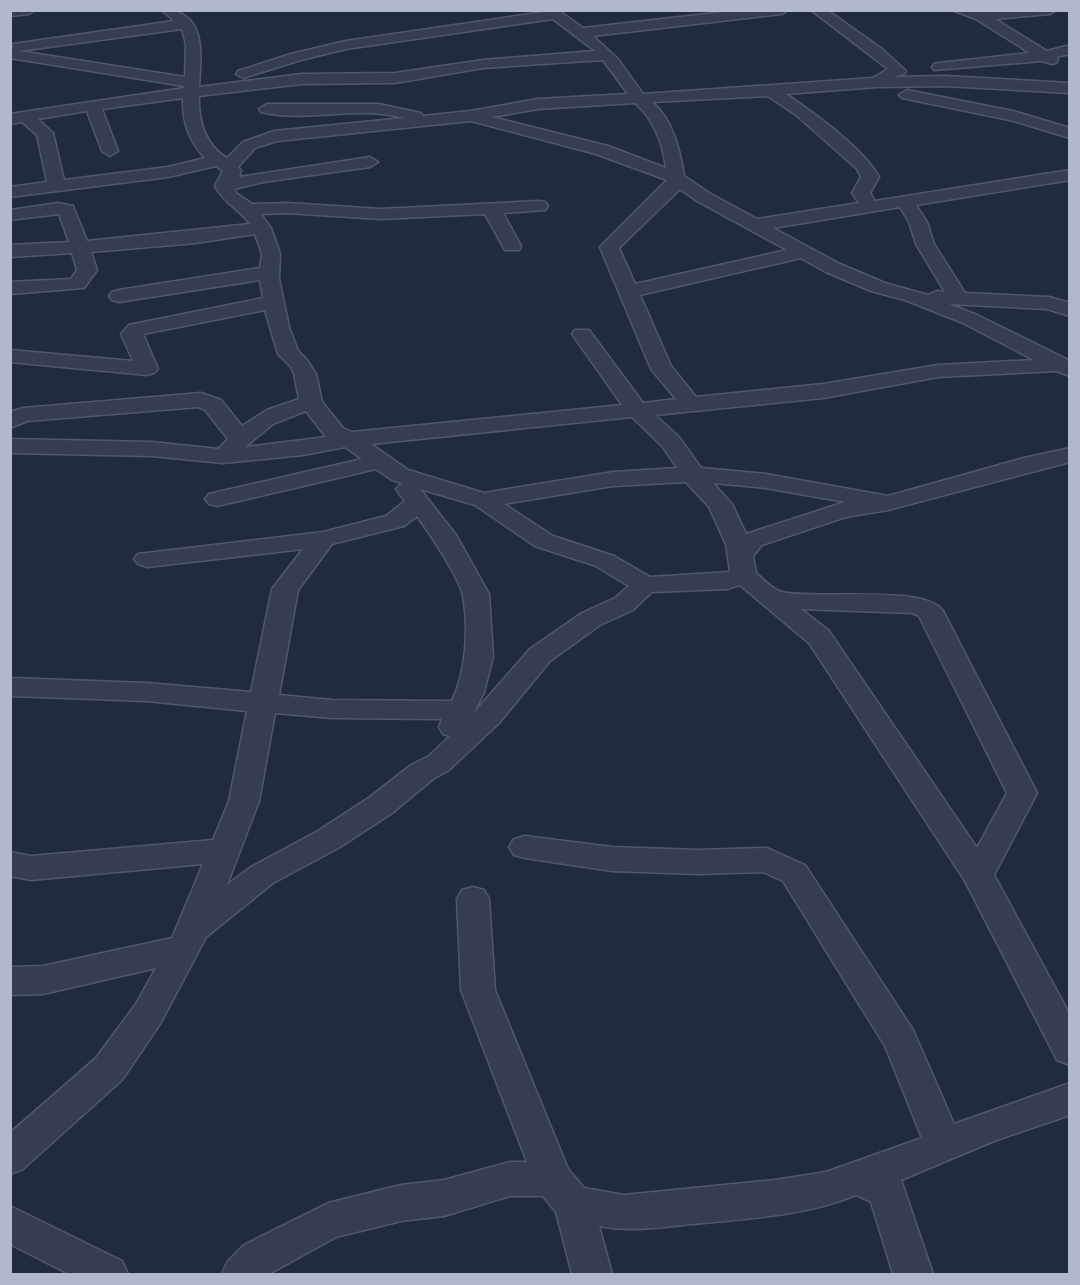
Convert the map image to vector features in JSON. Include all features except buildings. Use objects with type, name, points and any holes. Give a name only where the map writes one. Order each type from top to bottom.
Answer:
[{"type":"street","points":[[10,12],[29,10]]},
{"type":"street","points":[[168,10],[185,24],[191,35],[194,62],[189,102],[192,123],[204,148],[224,163],[232,175],[224,186]]},
{"type":"street","points":[[580,33],[782,10]]},
{"type":"street","points":[[817,10],[877,52],[899,71],[943,100]]},
{"type":"street","points":[[958,10],[981,16],[1061,68]]},
{"type":"street","points":[[981,16],[1050,10]]},
{"type":"street","points":[[212,90],[241,74],[346,45],[552,13],[606,55],[638,98],[654,112],[672,149],[676,178],[673,186],[609,247],[662,369],[690,404]]},
{"type":"street","points":[[10,48],[185,24]]},
{"type":"street","points":[[877,82],[889,73],[899,71],[1045,56],[1070,49]]},
{"type":"street","points":[[10,54],[212,90],[328,77],[395,78],[473,66],[606,55]]},
{"type":"street","points":[[10,192],[224,163],[249,145],[274,136],[470,116],[538,104],[771,91],[877,82],[916,81],[1070,88]]},
{"type":"street","points":[[849,84],[943,100],[1070,132]]},
{"type":"street","points":[[18,118],[93,107],[191,88]]},
{"type":"street","points":[[771,91],[802,112],[864,166],[870,177],[861,193],[871,207]]},
{"type":"street","points":[[267,109],[297,111],[367,106],[405,112],[428,120]]},
{"type":"street","points":[[93,107],[110,151]]},
{"type":"street","points":[[470,116],[602,150],[676,178],[703,197],[804,252],[878,287],[912,296],[970,319],[1067,366]]},
{"type":"street","points":[[18,118],[45,133],[57,186]]},
{"type":"street","points":[[224,186],[264,177],[370,162]]},
{"type":"street","points":[[755,225],[1070,175]]},
{"type":"street","points":[[224,186],[229,196],[248,209],[262,228],[271,254],[268,273],[279,327],[288,354],[300,364],[305,374],[311,403],[335,433],[349,439],[389,468],[444,535],[476,594],[479,657],[470,692],[460,710],[439,763]]},
{"type":"street","points":[[905,202],[918,222],[925,244],[959,299]]},
{"type":"street","points":[[248,209],[287,208],[381,214],[539,206]]},
{"type":"street","points":[[10,215],[58,208],[68,210],[87,270],[77,284],[10,288]]},
{"type":"street","points":[[491,208],[512,246]]},
{"type":"street","points":[[10,251],[196,237],[262,228]]},
{"type":"street","points":[[627,292],[804,252]]},
{"type":"street","points":[[119,296],[268,273]]},
{"type":"street","points":[[912,296],[1049,303],[1070,310]]},
{"type":"street","points":[[10,356],[147,369],[131,334],[136,329],[275,302]]},
{"type":"street","points":[[582,334],[637,410],[670,442],[687,463],[692,475],[720,504],[738,544],[742,565],[774,600],[819,637],[978,875],[1070,1050]]},
{"type":"street","points":[[10,446],[152,449],[223,456],[303,448],[349,439],[823,391],[938,371],[1067,366]]},
{"type":"street","points":[[10,421],[23,415],[201,400],[213,405],[240,439]]},
{"type":"street","points":[[223,456],[257,423],[282,410],[311,403]]},
{"type":"street","points":[[217,499],[389,468],[483,500],[544,541],[605,561],[645,585],[727,581],[742,565],[753,540],[842,510],[888,503],[1032,463],[1070,455]]},
{"type":"street","points":[[483,500],[634,477],[692,475],[740,479],[888,503]]},
{"type":"street","points":[[147,559],[323,539],[395,520],[417,504]]},
{"type":"street","points":[[10,1157],[109,1069],[148,1014],[189,938],[244,801],[285,589],[323,539]]},
{"type":"street","points":[[10,981],[43,980],[189,938],[262,874],[329,839],[381,805],[422,772],[439,763],[489,716],[540,655],[591,619],[624,604],[645,585]]},
{"type":"street","points":[[774,600],[916,605],[930,611],[1022,793],[978,875]]},
{"type":"street","points":[[10,687],[147,692],[332,709],[460,710]]},
{"type":"street","points":[[525,847],[612,859],[697,862],[766,860],[794,873],[900,1040],[944,1146]]},
{"type":"street","points":[[10,864],[31,868],[225,850]]},
{"type":"street","points":[[473,899],[478,990],[563,1191],[592,1275]]},
{"type":"street","points":[[243,1275],[258,1258],[328,1221],[401,1203],[444,1198],[510,1179],[563,1191],[624,1213],[775,1198],[827,1189],[910,1161],[982,1129],[1064,1106]]},
{"type":"street","points":[[857,1177],[887,1191],[913,1275]]},
{"type":"street","points":[[10,1224],[108,1275]]}]
